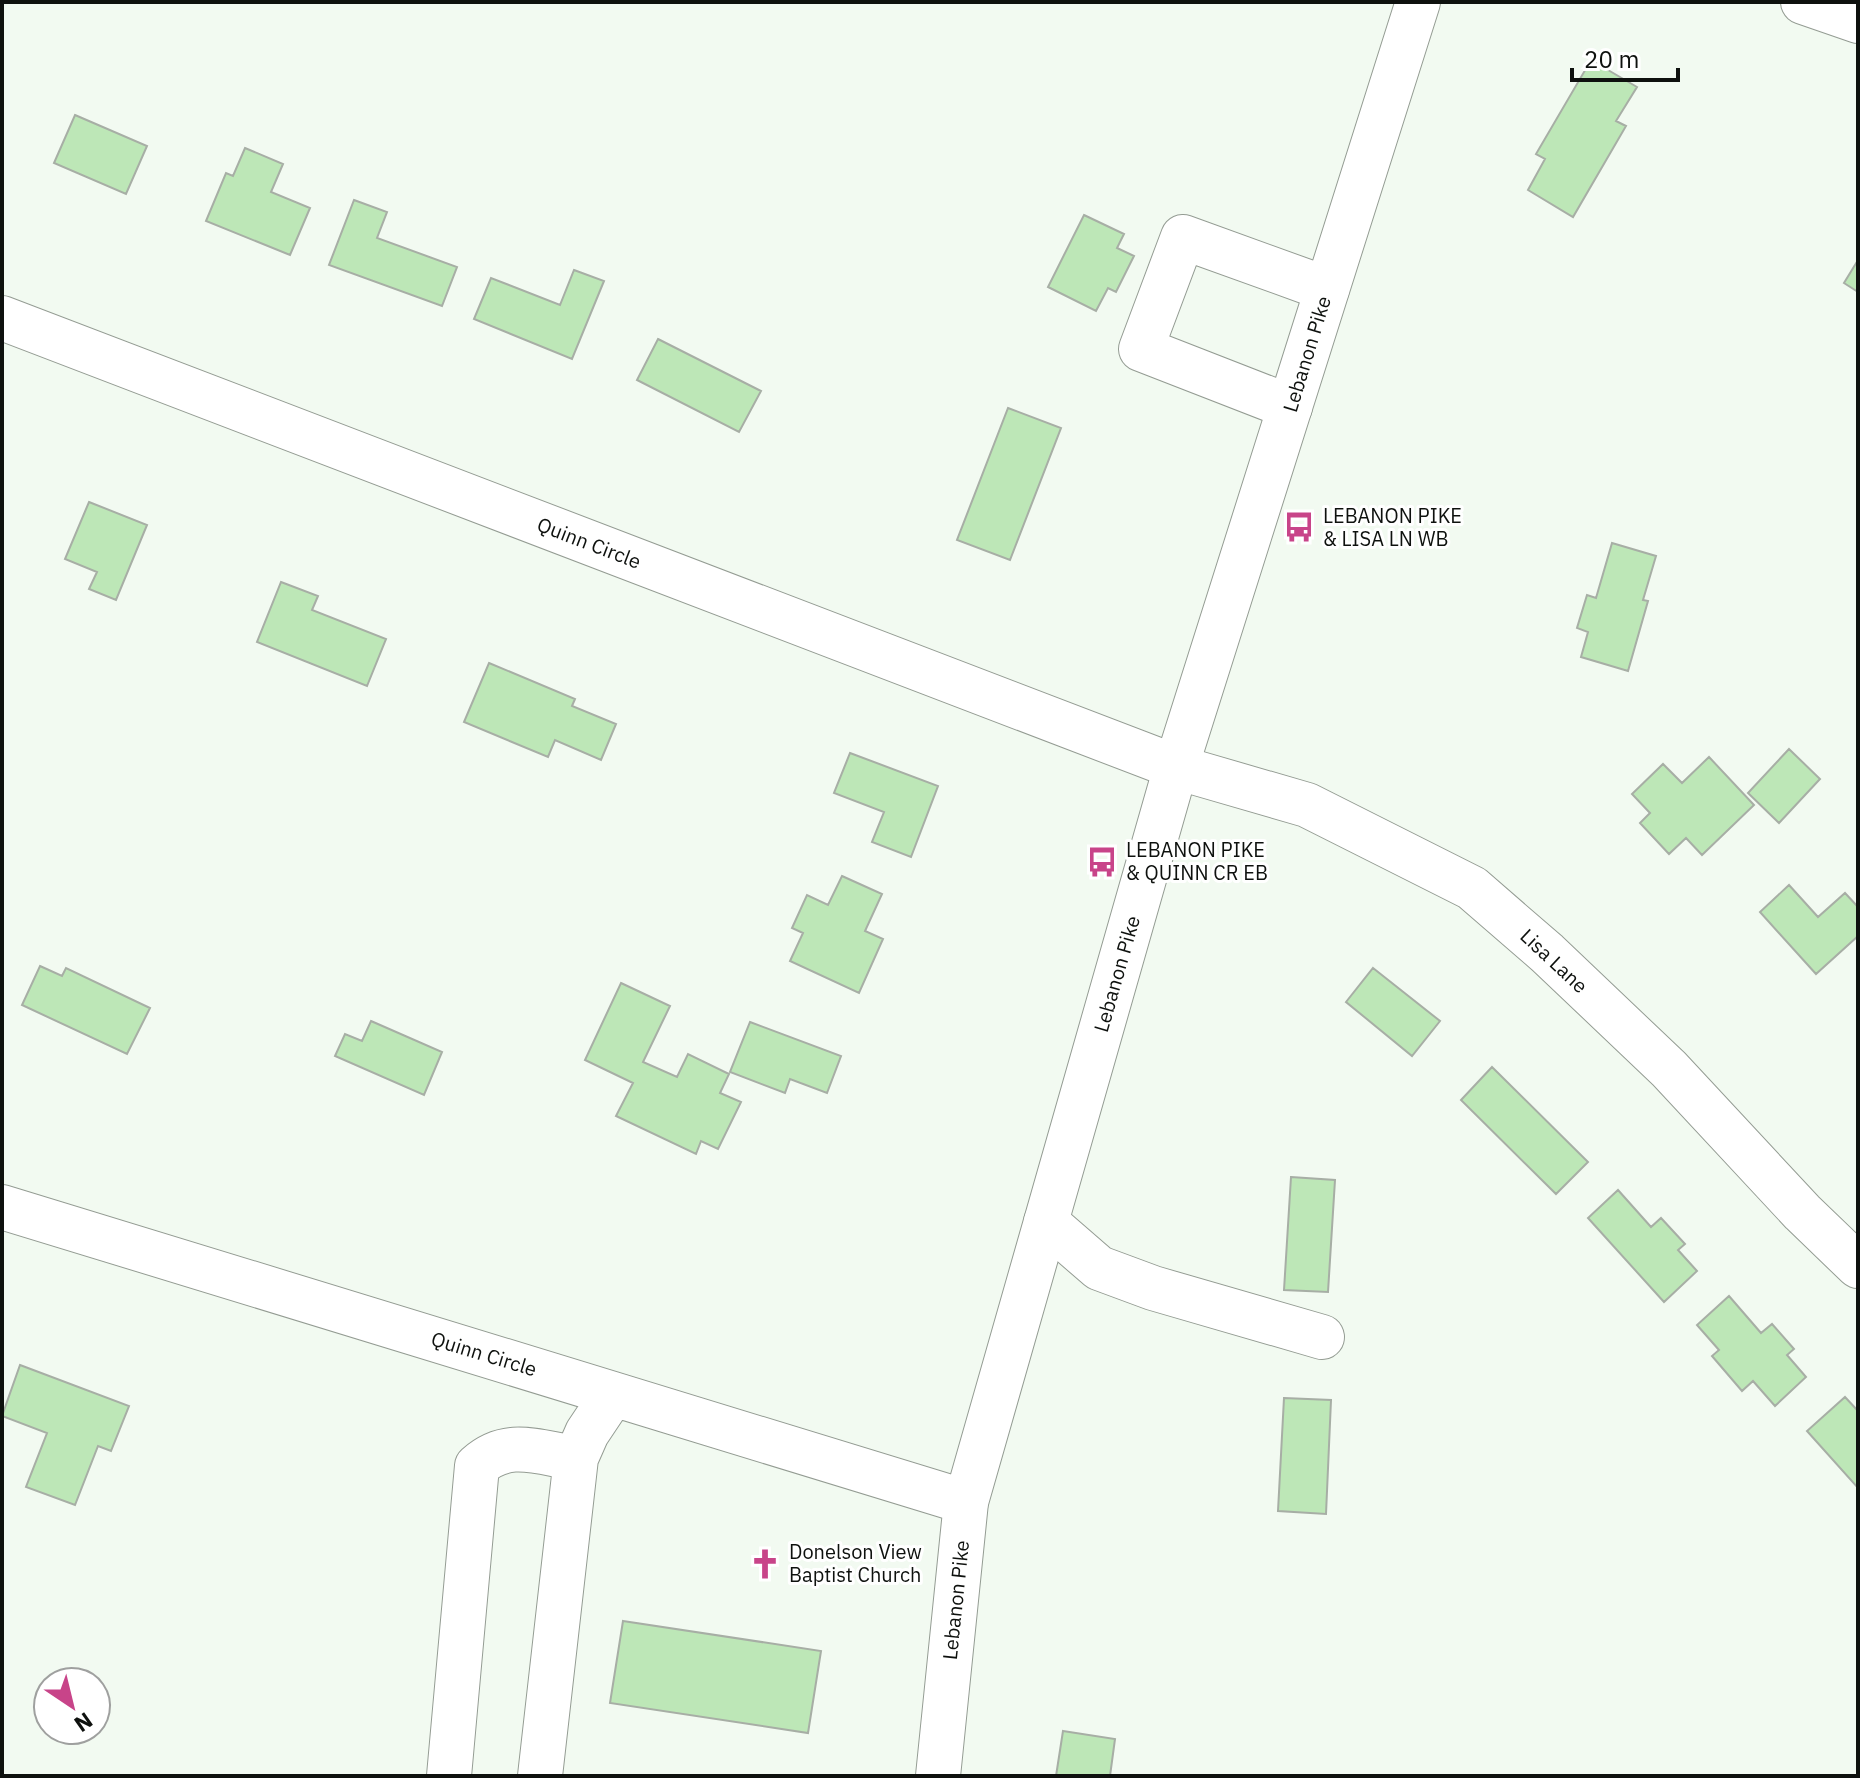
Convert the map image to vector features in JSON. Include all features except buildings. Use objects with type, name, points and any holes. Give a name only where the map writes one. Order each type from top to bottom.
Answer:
[{"type":"street","name":"Lebanon Pike","points":[[938,1776],[966,1502],[1176,767],[1418,2]]},
{"type":"street","points":[[1803,2],[1858,21]]},
{"type":"street","points":[[1290,407],[1141,349],[1183,237],[1327,289]]},
{"type":"street","name":"Quinn Circle","points":[[2,318],[1176,767]]},
{"type":"street","name":"Lisa Lane","points":[[1176,767],[1307,805],[1472,888],[1547,953],[1669,1069],[1802,1212],[1858,1266]]},
{"type":"street","name":"Quinn Circle","points":[[2,1207],[966,1502]]},
{"type":"street","points":[[1046,1222],[1099,1268],[1153,1288],[1322,1337]]},
{"type":"street","points":[[545,1775],[576,1458],[587,1433],[613,1394]]},
{"type":"street","points":[[449,1776],[477,1466],[490,1454],[509,1448],[576,1458]]},
{"type":"place","name":"LEBANON PIKE & LISA LN WB","points":[[1299,527]]},
{"type":"place","name":"LEBANON PIKE & QUINN CR EB","points":[[1102,862]]},
{"type":"place","name":"Donelson View Baptist Church","points":[[765,1564]]}]
